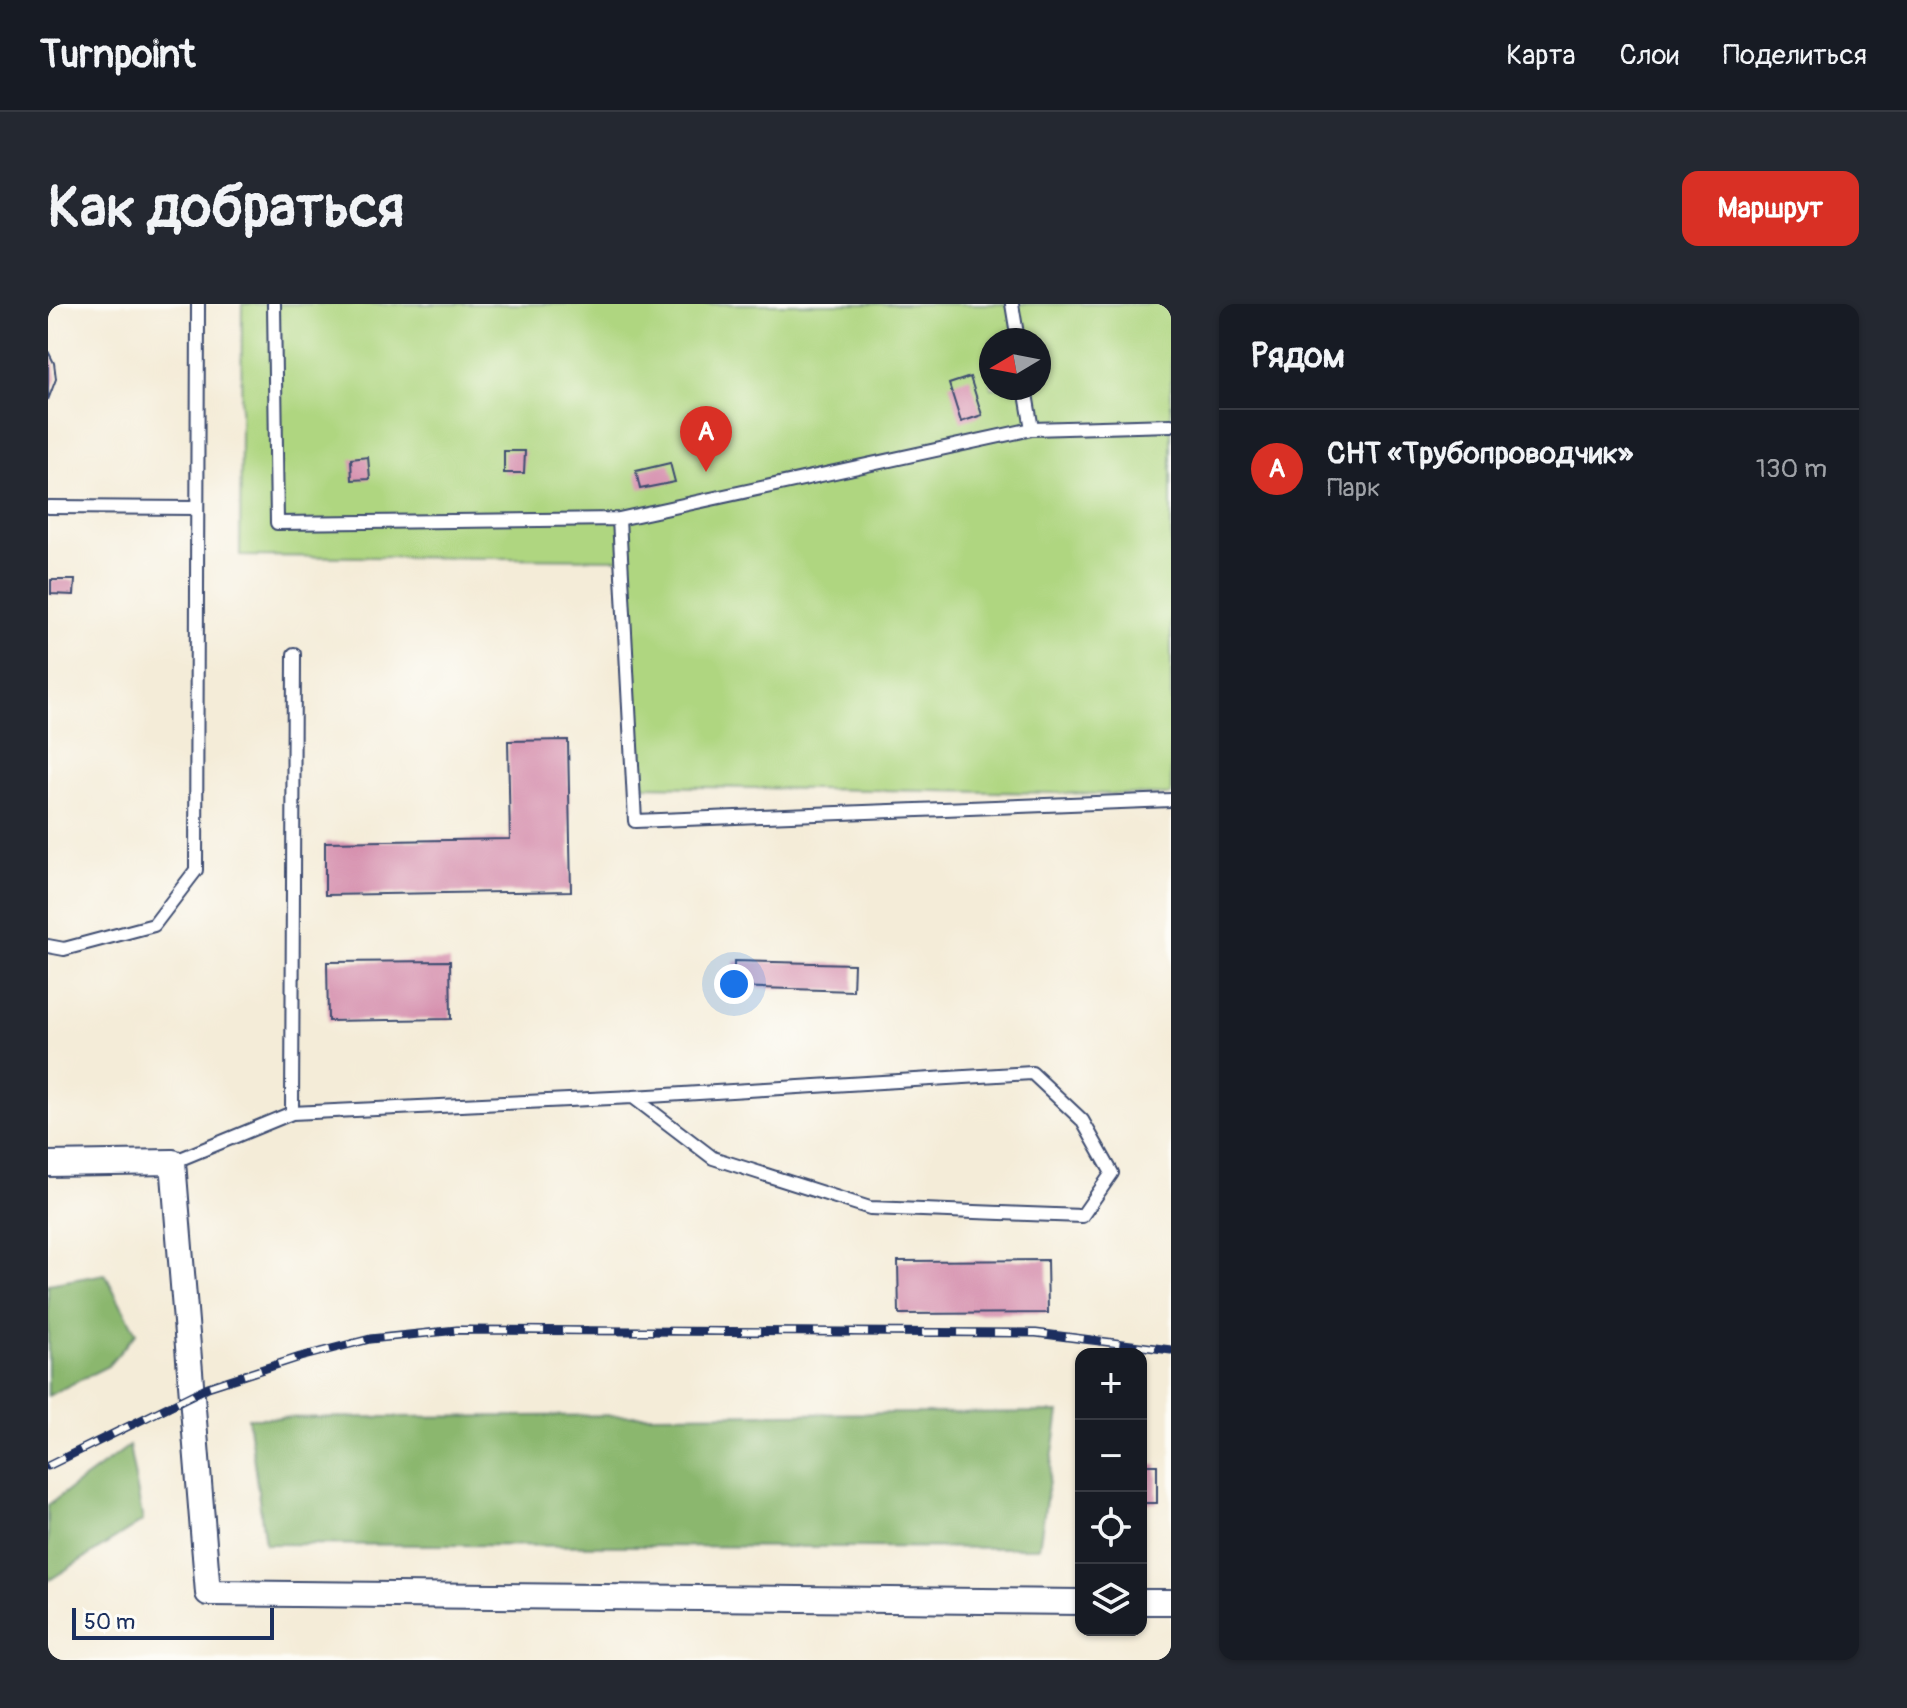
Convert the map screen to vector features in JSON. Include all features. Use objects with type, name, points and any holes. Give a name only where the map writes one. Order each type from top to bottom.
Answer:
[{"type":"street","points":[[48,1164],[173,1162],[208,1593],[1075,1602]]},
{"type":"street","points":[[1147,1602],[1171,1602]]},
{"type":"lane","points":[[48,946],[64,949],[154,925],[196,870],[198,304]]},
{"type":"lane","points":[[274,304],[277,523],[619,519],[1032,429],[1171,425]]},
{"type":"lane","points":[[1012,304],[1016,328]]},
{"type":"lane","points":[[1027,400],[1032,429]]},
{"type":"lane","points":[[48,507],[197,508]]},
{"type":"lane","points":[[619,519],[635,821],[1171,800]]},
{"type":"lane","points":[[292,1113],[294,654]]},
{"type":"lane","points":[[173,1162],[292,1113],[633,1097],[1032,1073],[1082,1120],[1112,1173],[1082,1216],[870,1208],[713,1158],[633,1097]]},
{"type":"green space","points":[[242,304],[1171,304],[1171,795],[643,786],[626,559],[240,556]]},
{"type":"green space","points":[[105,1274],[136,1333],[108,1366],[48,1396],[48,1284]]},
{"type":"green space","points":[[1059,1412],[1039,1548],[265,1544],[248,1418]]},
{"type":"green space","points":[[129,1446],[143,1521],[48,1581],[48,1505]]},
{"type":"building","points":[[48,351],[54,363],[56,379],[48,400]]},
{"type":"building","points":[[970,377],[982,415],[961,422],[949,384]]},
{"type":"building","points":[[504,451],[525,451],[524,473],[504,473]]},
{"type":"building","points":[[368,457],[370,479],[352,480],[351,459]]},
{"type":"building","points":[[670,463],[675,482],[640,489],[636,471]]},
{"type":"building","points":[[51,580],[75,580],[74,595],[51,594]]},
{"type":"building","points":[[568,740],[571,891],[325,895],[325,842],[510,839],[508,741]]},
{"type":"building","points":[[450,961],[451,1019],[328,1021],[327,962]]},
{"type":"building","points":[[734,961],[854,964],[853,991],[734,987]]},
{"type":"building","points":[[1047,1260],[1048,1313],[899,1314],[898,1261]]},
{"type":"building","points":[[1147,1465],[1157,1465],[1157,1503],[1147,1503]]},
{"type":"railway","points":[[48,1466],[208,1387],[300,1357],[370,1339],[457,1330],[1036,1333],[1171,1350]]},
{"type":"place","name":"СНТ «Трубопроводчик»","points":[[706,472]]}]
